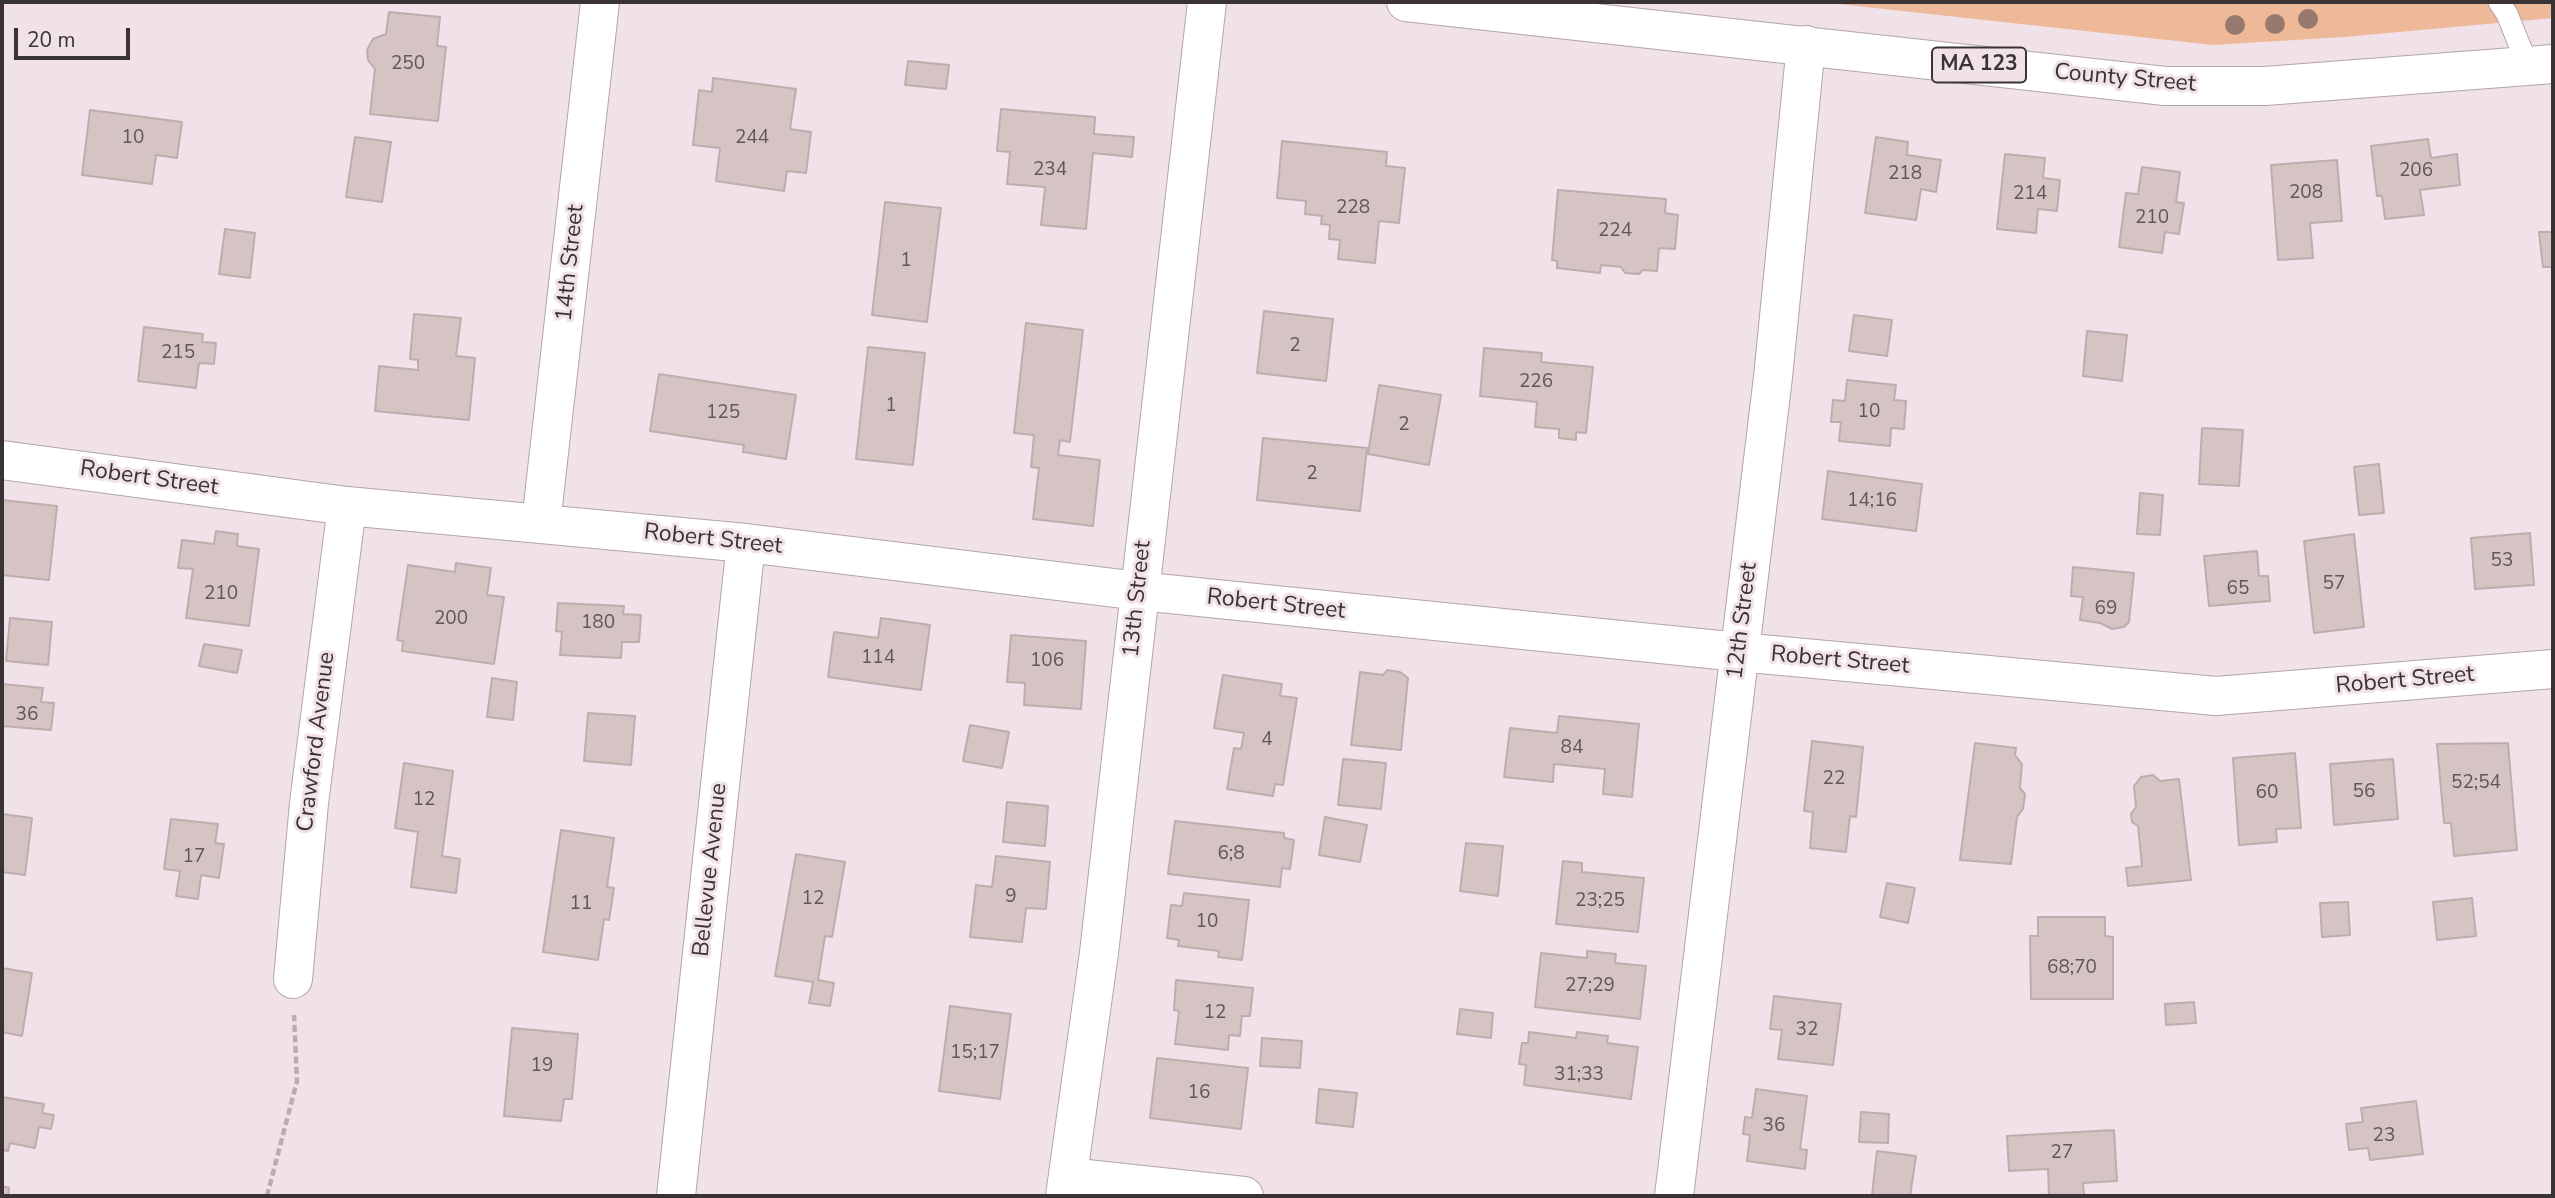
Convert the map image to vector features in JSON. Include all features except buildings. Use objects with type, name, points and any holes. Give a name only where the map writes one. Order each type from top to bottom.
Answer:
[{"type":"main road","name":"14th Street","points":[[541,523],[600,2]]},
{"type":"main road","name":"13th Street","points":[[1066,1186],[1099,953],[1207,2]]},
{"type":"main road","name":"County Street","points":[[1406,2],[2165,86],[2265,86],[2540,65]]},
{"type":"main road","name":"12th Street","points":[[1674,1196],[1773,377],[1807,45]]},
{"type":"main road","name":"Robert Street","points":[[2,460],[348,506],[746,543],[1139,591],[1739,652],[2216,696],[2553,669]]},
{"type":"main road","name":"Crawford Avenue","points":[[293,979],[309,803],[348,506]]},
{"type":"main road","name":"Bellevue Avenue","points":[[676,1196],[746,543]]},
{"type":"main road","points":[[1066,1186],[1244,1196]]},
{"type":"lane","points":[[2499,2],[2540,65]]},
{"type":"path","points":[[267,1196],[296,1081],[293,979]]},
{"type":"shaded area","points":[[1820,2],[2553,2],[2553,18],[2344,37],[2213,45]]}]
